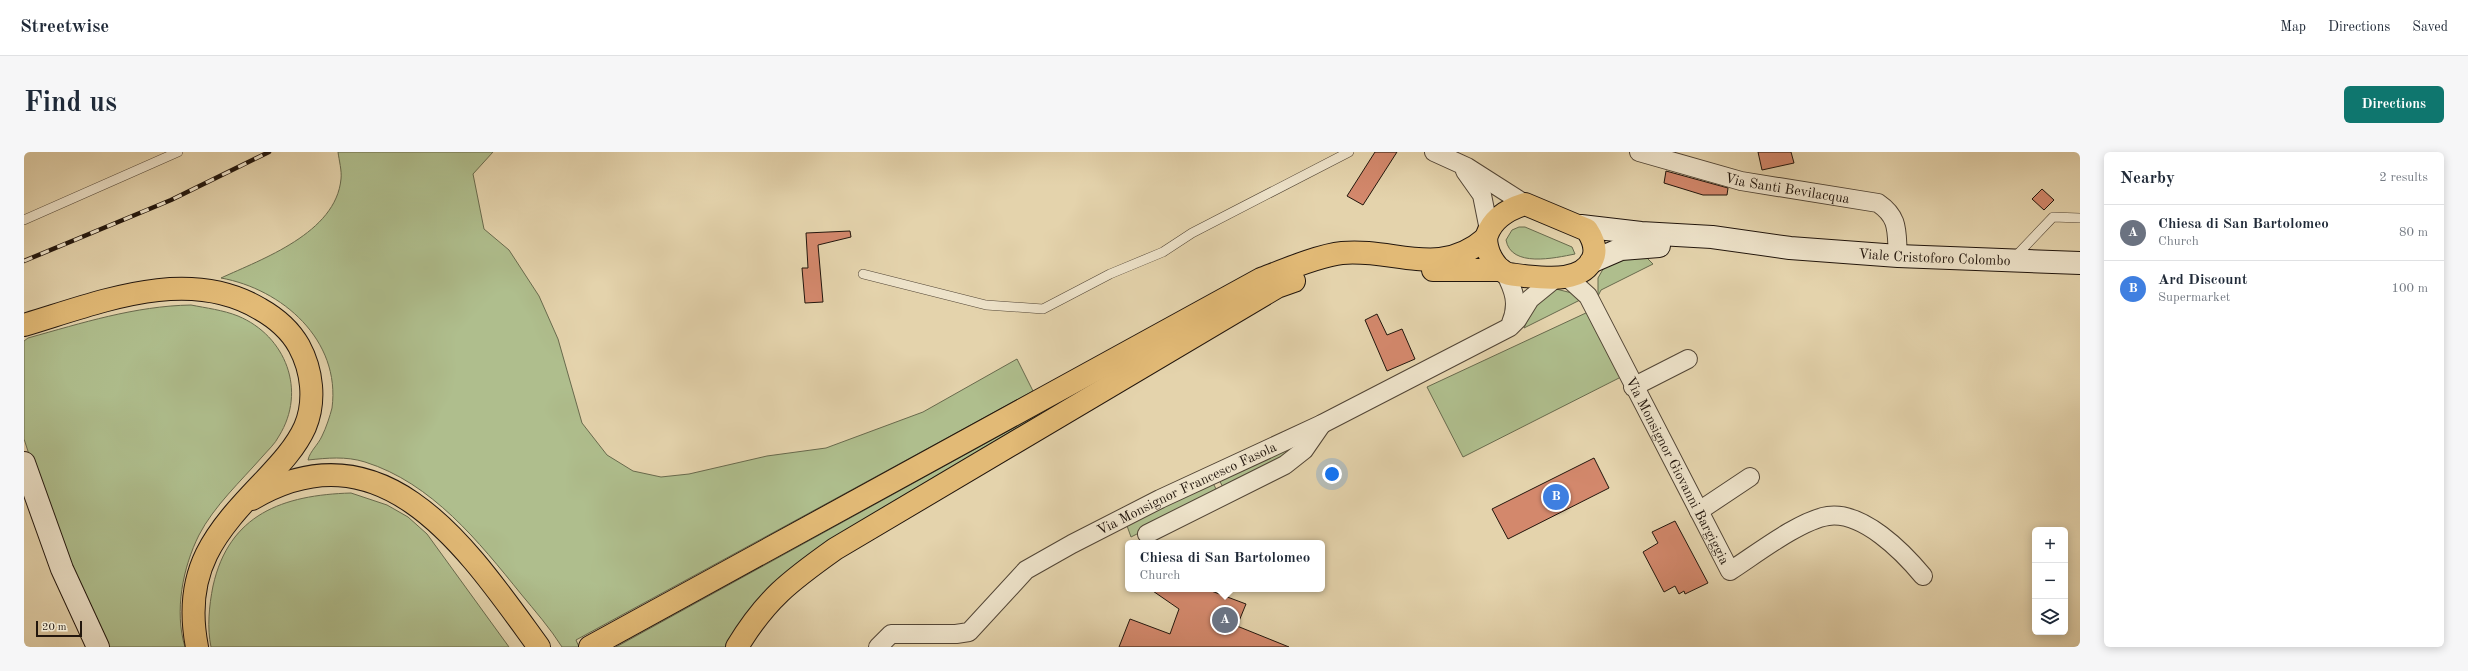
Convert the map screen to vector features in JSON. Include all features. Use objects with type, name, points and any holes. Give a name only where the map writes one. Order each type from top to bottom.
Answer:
[{"type":"main road","points":[[590,647],[1261,279],[1341,253],[1356,252],[1422,260],[1446,259],[1467,252],[1487,234],[1504,212],[1525,204],[1581,226],[1641,233],[1712,237],[1790,248]]},
{"type":"main road","points":[[1581,226],[1591,236],[1594,242],[1595,249],[1590,264]]},
{"type":"main road","points":[[1487,234],[1490,256],[1503,272]]},
{"type":"main road","points":[[1319,260],[1369,262],[1437,271],[1503,272],[1562,277],[1578,274],[1590,264],[1632,247],[1790,248]]},
{"type":"main road","name":"Viale Cristoforo Colombo","points":[[1790,248],[1898,256],[2080,263]]},
{"type":"main road","points":[[737,647],[754,618],[778,592],[835,549],[1277,287],[1306,276],[1369,262]]},
{"type":"main road","points":[[24,325],[124,295],[155,290],[182,289],[211,291],[234,296],[254,305],[284,326],[304,356],[312,393],[305,427],[283,461],[228,519],[206,552],[200,571],[194,614],[197,647]]},
{"type":"main road","points":[[24,463],[62,569],[98,647]]},
{"type":"main road","points":[[228,519],[264,493],[302,480],[325,476],[351,477],[392,489],[429,514],[447,531],[469,556],[539,647]]},
{"type":"street","points":[[1434,152],[1455,163],[1467,167],[1525,204]]},
{"type":"street","name":"Via Santi Bevilacqua","points":[[1639,152],[1740,181],[1878,203],[1890,211],[1895,222],[1898,256]]},
{"type":"street","points":[[1455,163],[1478,186],[1486,208],[1487,234]]},
{"type":"street","points":[[1590,264],[1592,295],[1598,316]]},
{"type":"street","points":[[1503,272],[1515,293],[1515,314],[1510,327]]},
{"type":"street","points":[[1510,327],[1517,320],[1530,299],[1562,277],[1588,296],[1598,316]]},
{"type":"street","name":"Via Monsignor Giovanni Bargiggia","points":[[1598,316],[1633,387],[1730,570],[1810,521],[1830,516],[1841,516],[1874,530],[1905,554],[1923,576]]},
{"type":"street","name":"Via Monsignor Francesco Fasola","points":[[878,647],[891,634],[956,634],[969,632],[1026,570],[1160,499],[1322,424],[1510,327]]},
{"type":"street","points":[[1633,387],[1688,359]]},
{"type":"street","points":[[1147,534],[1284,465],[1304,450],[1322,424]]},
{"type":"street","points":[[1700,511],[1750,477]]},
{"type":"lane","points":[[24,220],[178,152]]},
{"type":"lane","points":[[863,274],[986,305],[1043,309],[1110,274],[1163,252],[1192,233],[1349,152]]},
{"type":"lane","points":[[2011,260],[2053,217],[2080,218]]},
{"type":"green space","points":[[338,152],[493,152],[473,174],[484,229],[509,250],[539,296],[558,339],[582,423],[607,455],[633,471],[661,477],[689,474],[767,456],[826,448],[923,412],[1017,359],[1033,391],[576,640],[579,647],[562,647],[488,554],[452,516],[433,499],[412,484],[365,462],[344,458],[308,460],[323,433],[332,408],[332,383],[327,361],[317,340],[303,322],[285,306],[265,293],[244,284],[221,278],[276,253],[312,229],[326,215],[336,198],[341,179]]},
{"type":"green space","points":[[1519,227],[1525,227],[1572,247],[1575,254],[1546,259],[1525,258],[1516,255],[1510,249],[1506,240],[1512,230]]},
{"type":"green space","points":[[1644,255],[1653,264],[1601,290],[1598,296],[1598,278],[1606,264]]},
{"type":"green space","points":[[1556,289],[1572,293],[1580,300],[1524,328],[1535,303]]},
{"type":"green space","points":[[191,305],[238,316],[255,325],[269,337],[279,351],[287,367],[291,384],[291,401],[287,419],[279,436],[273,444],[212,514],[205,524],[193,548],[185,575],[180,604],[180,619],[185,647],[104,647],[38,482],[24,439],[24,341],[28,338],[109,316],[150,308]]},
{"type":"green space","points":[[1588,312],[1621,377],[1463,457],[1427,387]]},
{"type":"green space","points":[[1039,414],[1041,416],[889,504],[823,547],[726,647],[616,647]]},
{"type":"green space","points":[[1293,445],[1295,449],[1224,489],[1218,478]]},
{"type":"green space","points":[[1212,481],[1218,493],[1131,537],[1126,523]]},
{"type":"green space","points":[[351,493],[387,505],[408,517],[427,534],[509,647],[211,647],[209,617],[213,586],[221,561],[232,541],[246,525],[262,513],[282,504],[303,498]]},
{"type":"building","points":[[1375,152],[1397,152],[1363,205],[1347,196]]},
{"type":"building","points":[[1758,152],[1791,152],[1794,163],[1762,170]]},
{"type":"building","points":[[1666,171],[1728,188],[1727,195],[1703,195],[1664,183]]},
{"type":"building","points":[[2042,189],[2054,200],[2044,210],[2032,199]]},
{"type":"building","points":[[850,231],[851,237],[818,245],[823,302],[805,303],[802,268],[808,268],[806,233]]},
{"type":"building","points":[[1377,314],[1387,335],[1402,329],[1415,359],[1387,371],[1365,320]]},
{"type":"building","points":[[1594,458],[1609,488],[1508,539],[1492,509]]},
{"type":"building","points":[[1675,521],[1708,583],[1685,594],[1684,591],[1679,594],[1675,586],[1664,592],[1643,552],[1658,543],[1652,532]]},
{"type":"building","points":[[1154,592],[1214,592],[1246,604],[1237,626],[1289,647],[1119,647],[1130,619],[1170,634],[1179,609]]},
{"type":"railway","points":[[24,261],[171,200],[269,152]]},
{"type":"place","name":"Ard Discount","points":[[1556,497]]},
{"type":"place","name":"Chiesa di San Bartolomeo","points":[[1225,620]]}]
